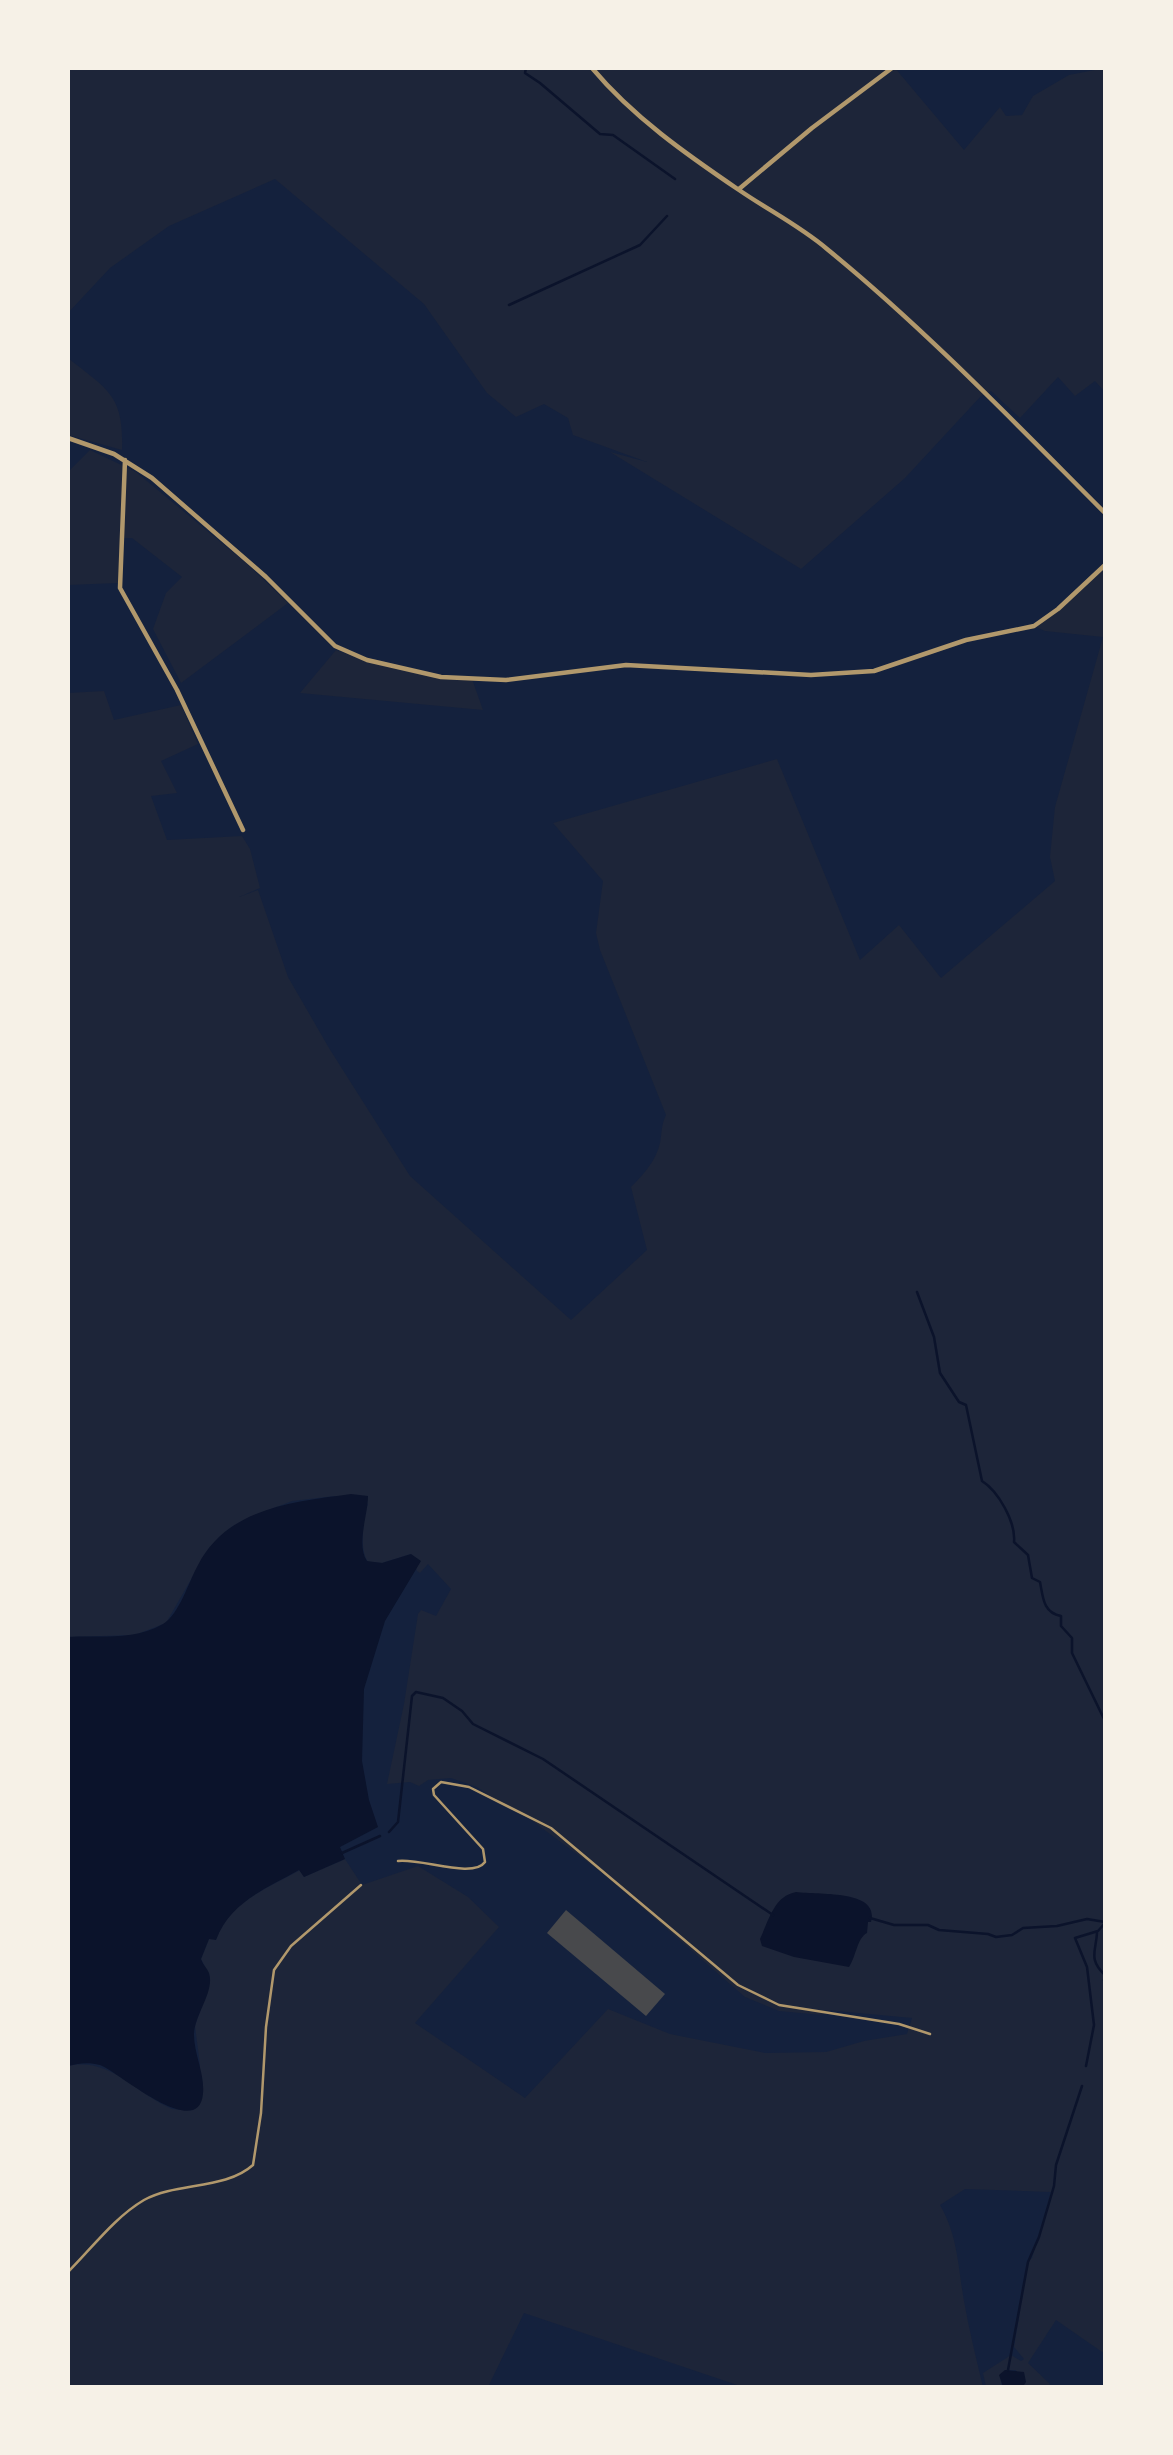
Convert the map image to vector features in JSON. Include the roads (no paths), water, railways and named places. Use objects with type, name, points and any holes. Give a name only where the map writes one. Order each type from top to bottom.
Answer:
[{"type":"street","points":[[592,68],[616,96],[643,120],[738,190],[806,233],[846,265],[988,397],[1105,513]]},
{"type":"street","points":[[738,190],[812,128],[892,68]]},
{"type":"street","points":[[68,438],[125,460],[152,478],[226,541],[335,646],[368,660],[459,679],[506,680],[626,665],[811,675],[874,671],[966,640],[1034,626],[1058,609],[1105,565]]},
{"type":"street","points":[[125,460],[120,588],[177,690],[243,830]]},
{"type":"lane","points":[[398,1861],[425,1861],[470,1871],[481,1867],[485,1862],[483,1849],[434,1796],[432,1789],[440,1782],[462,1784],[551,1828],[738,1986],[779,2005],[899,2024],[930,2034]]},
{"type":"lane","points":[[68,2272],[114,2225],[145,2200],[239,2175],[253,2165],[261,2113],[266,2027],[274,1970],[291,1946],[361,1885]]},
{"type":"waterway","points":[[526,68],[525,73],[600,134],[613,135],[675,179]]},
{"type":"waterway","points":[[509,305],[640,245],[667,216]]},
{"type":"waterway","points":[[917,1292],[934,1337],[940,1373],[959,1402],[966,1405],[982,1481],[1005,1508],[1012,1525],[1014,1542],[1028,1555],[1032,1578],[1040,1582],[1047,1608],[1061,1616],[1061,1626],[1072,1638],[1072,1653],[1105,1721]]},
{"type":"waterway","points":[[389,1832],[398,1822],[412,1696],[416,1692],[443,1698],[462,1711],[473,1724],[543,1759],[773,1915]]},
{"type":"waterway","points":[[342,1853],[380,1836]]},
{"type":"waterway","points":[[870,1918],[894,1925],[928,1925],[939,1930],[996,1937],[1012,1935],[1023,1928],[1057,1926],[1087,1919],[1105,1922]]},
{"type":"waterway","points":[[1086,2066],[1094,2025],[1087,1967],[1075,1938],[1098,1931],[1105,1923]]},
{"type":"waterway","points":[[1097,1933],[1095,1959],[1105,1975]]},
{"type":"waterway","points":[[1008,2370],[1028,2262],[1039,2237],[1054,2186],[1056,2165],[1082,2086]]}]
